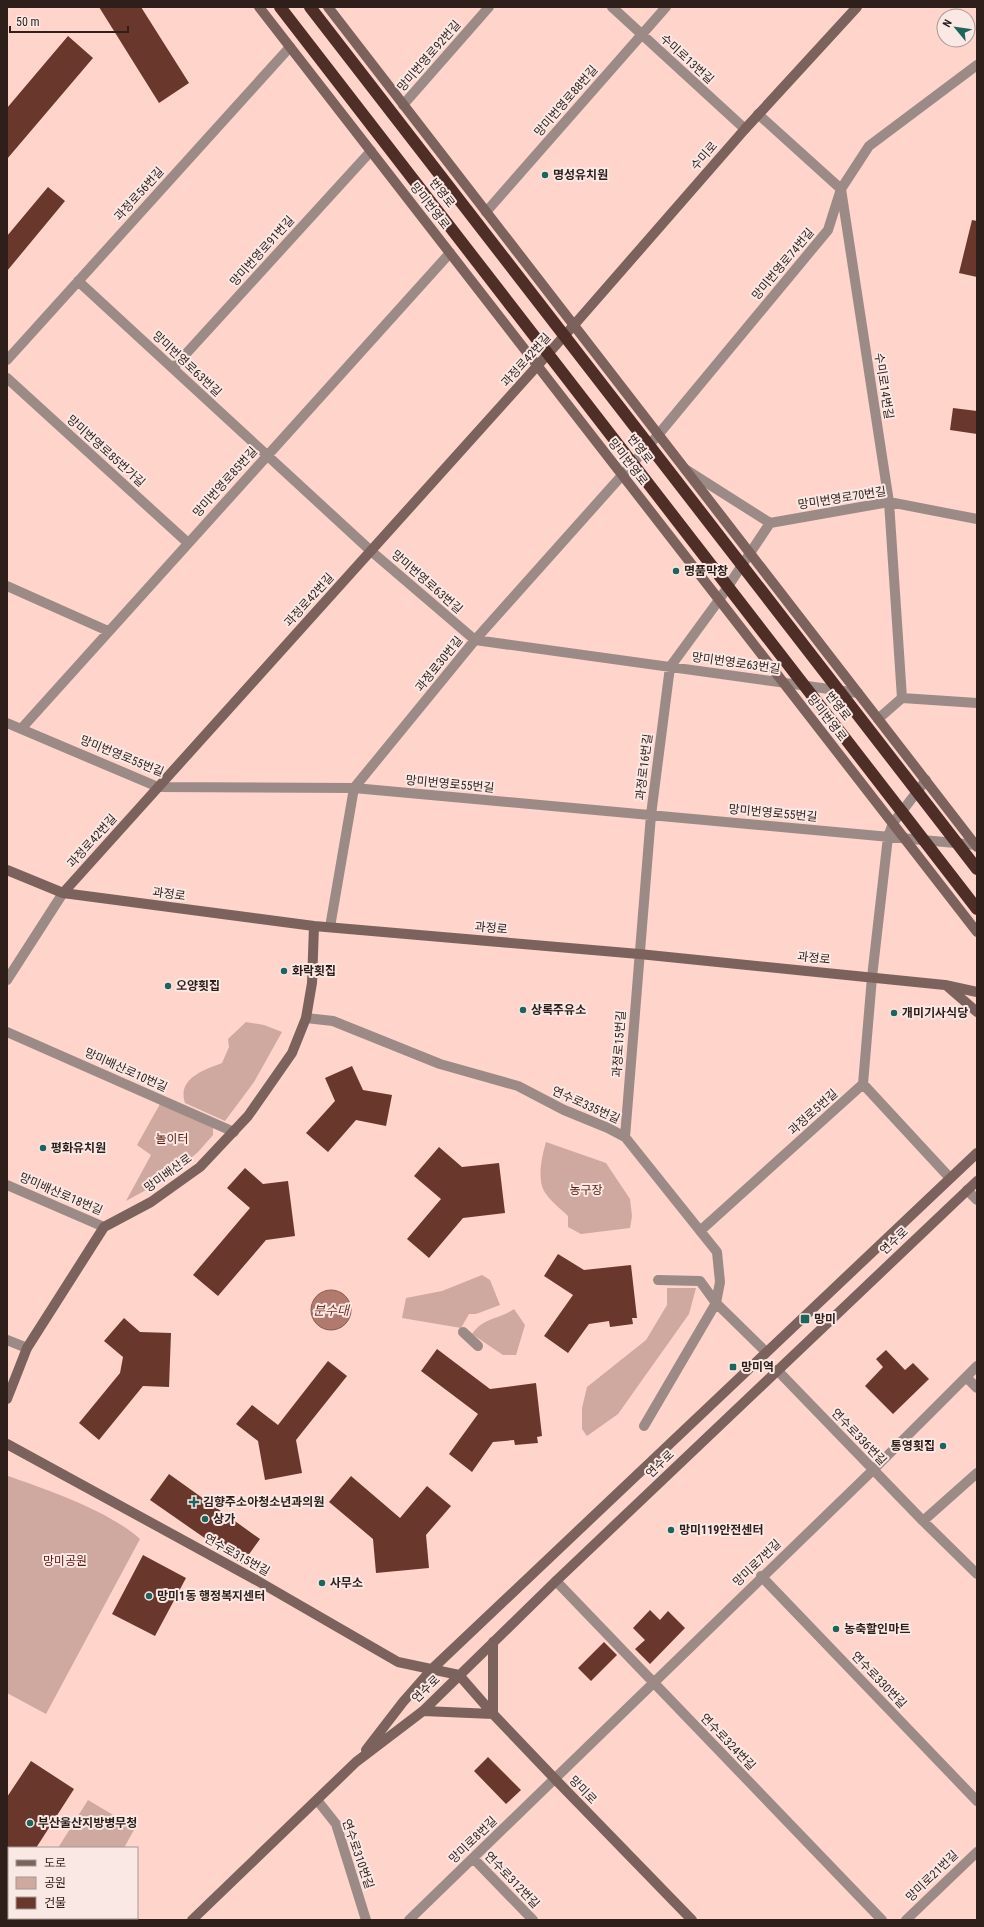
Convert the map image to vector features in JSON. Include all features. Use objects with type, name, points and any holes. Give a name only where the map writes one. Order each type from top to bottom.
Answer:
[{"type":"highway","name":"번영로","points":[[280,7],[977,909]]},
{"type":"highway","name":"번영로","points":[[310,7],[977,869]]},
{"type":"street","name":"망미번영로","points":[[259,7],[977,932]]},
{"type":"street","points":[[328,7],[976,845]]},
{"type":"street","name":"망미번영로92번길","points":[[403,105],[489,7]]},
{"type":"street","name":"수미로13번길","points":[[612,7],[745,129]]},
{"type":"street","name":"망미번영로88번길","points":[[486,212],[666,7]]},
{"type":"street","name":"수미로","points":[[574,325],[758,114],[857,7]]},
{"type":"street","name":"과정로56번길","points":[[7,360],[290,47]]},
{"type":"street","name":"망미번영로74번길","points":[[642,454],[828,230],[841,189],[869,146],[977,65]]},
{"type":"street","points":[[758,114],[841,189]]},
{"type":"street","name":"망미번영로91번길","points":[[173,368],[371,151]]},
{"type":"street","name":"수미로14번길","points":[[841,189],[889,502],[902,698]]},
{"type":"street","name":"망미번영로85번길","points":[[21,729],[450,253]]},
{"type":"street","name":"망미번영로63번길","points":[[78,281],[371,551],[475,640],[858,693]]},
{"type":"street","name":"과정로42번길","points":[[62,893],[574,325]]},
{"type":"street","name":"망미번영로85번가길","points":[[7,378],[188,543]]},
{"type":"street","name":"과정로30번길","points":[[330,927],[354,788],[475,640],[642,454]]},
{"type":"street","points":[[684,467],[770,523],[750,552]]},
{"type":"street","name":"망미번영로70번길","points":[[770,523],[889,502],[977,520]]},
{"type":"street","name":"과정로16번길","points":[[639,954],[651,815],[670,667],[719,600],[750,552]]},
{"type":"street","points":[[7,586],[108,632]]},
{"type":"street","points":[[878,718],[902,698],[977,703]]},
{"type":"street","name":"망미번영로55번길","points":[[7,723],[158,787],[354,788],[888,837],[903,837],[976,845]]},
{"type":"street","points":[[926,780],[892,823],[888,837],[872,977],[863,1084],[950,1178]]},
{"type":"street","name":"과정로","points":[[7,870],[62,893],[314,926],[639,954],[872,977],[945,985],[977,992]]},
{"type":"street","points":[[7,980],[62,893]]},
{"type":"street","name":"망미배산로","points":[[104,1226],[151,1202],[200,1167],[248,1116],[292,1053],[306,1018],[312,984],[314,926]]},
{"type":"street","name":"과정로15번길","points":[[625,1137],[639,954]]},
{"type":"street","points":[[945,985],[977,985]]},
{"type":"street","points":[[945,985],[977,1012]]},
{"type":"street","name":"연수로335번길","points":[[306,1018],[333,1021],[440,1064],[518,1086],[564,1110],[608,1128],[625,1137],[717,1252],[720,1282],[716,1303],[644,1426]]},
{"type":"street","name":"망미배산로10번길","points":[[7,1032],[234,1132]]},
{"type":"street","name":"과정로5번길","points":[[700,1231],[863,1084]]},
{"type":"street","name":"연수로","points":[[192,1920],[356,1762],[403,1702],[432,1670],[977,1153]]},
{"type":"street","name":"연수로","points":[[356,1762],[423,1711],[556,1581],[977,1181]]},
{"type":"street","name":"망미배산로18번길","points":[[7,1185],[104,1226]]},
{"type":"street","points":[[967,1190],[977,1200]]},
{"type":"street","points":[[7,1399],[27,1348],[104,1226]]},
{"type":"street","points":[[658,1280],[700,1281],[716,1303],[766,1352]]},
{"type":"street","points":[[463,1332],[478,1346]]},
{"type":"street","points":[[7,1340],[27,1348]]},
{"type":"street","name":"망미로7번길","points":[[555,1779],[761,1576],[873,1470],[977,1366]]},
{"type":"street","name":"연수로336번길","points":[[777,1370],[873,1470],[977,1574]]},
{"type":"street","points":[[966,1377],[977,1388]]},
{"type":"street","name":"연수로315번길","points":[[7,1444],[256,1580],[398,1662],[459,1675]]},
{"type":"street","points":[[923,1521],[977,1473]]},
{"type":"street","name":"연수로330번길","points":[[761,1576],[977,1801]]},
{"type":"street","name":"연수로324번길","points":[[556,1581],[882,1920]]},
{"type":"street","points":[[423,1711],[493,1714],[493,1642]]},
{"type":"street","name":"망미로","points":[[459,1675],[493,1714],[692,1920]]},
{"type":"street","name":"망미로8번길","points":[[409,1920],[555,1779]]},
{"type":"street","name":"연수로310번길","points":[[318,1800],[336,1824],[366,1920]]},
{"type":"street","name":"망미로21번길","points":[[906,1920],[977,1852]]},
{"type":"street","name":"연수로312번길","points":[[473,1858],[532,1920]]},
{"type":"green space","points":[[246,1022],[264,1025],[282,1032],[254,1082],[225,1121],[185,1103],[185,1088],[188,1082],[200,1072],[222,1063],[229,1047],[228,1039]]},
{"type":"green space","name":"놀이터","points":[[160,1104],[213,1127],[213,1135],[198,1152],[166,1179],[126,1201],[151,1155],[137,1145]]},
{"type":"green space","name":"농구장","points":[[546,1142],[606,1163],[630,1199],[632,1216],[630,1228],[581,1234],[568,1227],[568,1216],[549,1198],[542,1186],[541,1167]]},
{"type":"green space","points":[[482,1275],[490,1280],[500,1305],[476,1314],[469,1314],[461,1328],[402,1318],[406,1298],[442,1291]]},
{"type":"green space","points":[[667,1288],[696,1288],[689,1314],[618,1414],[587,1436],[582,1429],[582,1408],[587,1387],[646,1340],[667,1305]]},
{"type":"green space","points":[[514,1309],[525,1325],[516,1355],[503,1355],[472,1334],[481,1324]]},
{"type":"green space","name":"망미공원","points":[[8,1476],[95,1510],[112,1519],[140,1539],[46,1714],[7,1693]]},
{"type":"green space","points":[[88,1800],[135,1828],[125,1847],[59,1847]]},
{"type":"water","name":"분수대","points":[[327,1290],[335,1290],[342,1293],[348,1299],[351,1310],[348,1321],[342,1327],[335,1330],[327,1330],[320,1327],[314,1321],[311,1314],[311,1306],[314,1299],[320,1293]]},
{"type":"building","points":[[99,7],[141,7],[189,83],[159,103]]},
{"type":"building","points":[[68,36],[93,58],[7,159],[7,108]]},
{"type":"building","points":[[48,187],[65,201],[7,271],[7,236]]},
{"type":"building","points":[[972,220],[977,221],[977,277],[959,273]]},
{"type":"building","points":[[953,408],[977,411],[977,434],[950,430]]},
{"type":"building","points":[[352,1066],[363,1090],[392,1095],[386,1126],[356,1120],[328,1152],[306,1133],[335,1101],[325,1078]]},
{"type":"building","points":[[439,1147],[462,1167],[499,1163],[505,1213],[463,1218],[429,1258],[407,1239],[441,1199],[414,1176]]},
{"type":"building","points":[[245,1168],[263,1184],[288,1181],[295,1236],[266,1240],[218,1296],[193,1275],[250,1208],[227,1188]]},
{"type":"building","points":[[558,1254],[584,1270],[631,1265],[637,1318],[632,1318],[633,1324],[610,1327],[609,1321],[589,1324],[568,1353],[544,1336],[573,1295],[544,1276]]},
{"type":"building","points":[[124,1318],[140,1332],[171,1333],[169,1387],[143,1386],[99,1440],[79,1423],[120,1373],[123,1357],[104,1341]]},
{"type":"building","points":[[437,1349],[490,1389],[536,1383],[542,1436],[537,1437],[538,1443],[515,1445],[514,1440],[493,1442],[472,1472],[449,1454],[478,1414],[421,1371]]},
{"type":"building","points":[[886,1350],[905,1370],[913,1363],[929,1379],[893,1414],[865,1386],[883,1367],[876,1359]]},
{"type":"building","points":[[328,1361],[347,1376],[296,1440],[302,1473],[265,1480],[258,1441],[236,1424],[252,1405],[278,1425]]},
{"type":"building","name":"상가","points":[[169,1474],[260,1539],[242,1564],[150,1500]]},
{"type":"building","points":[[351,1476],[400,1518],[427,1486],[451,1506],[426,1535],[429,1568],[376,1573],[373,1539],[329,1502]]},
{"type":"building","name":"망미1동 행정복지센터","points":[[143,1555],[186,1578],[155,1636],[112,1614]]},
{"type":"building","points":[[650,1610],[660,1620],[668,1611],[685,1628],[650,1664],[635,1649],[645,1640],[633,1628]]},
{"type":"building","points":[[604,1642],[617,1655],[591,1681],[578,1668]]},
{"type":"building","points":[[488,1757],[521,1790],[506,1804],[474,1771]]},
{"type":"building","name":"부산울산지방병무청","points":[[31,1761],[74,1789],[37,1847],[7,1848],[7,1797]]},
{"type":"place","name":"명성유치원","points":[[545,175]]},
{"type":"place","name":"명품막창","points":[[676,571]]},
{"type":"place","name":"화락횟집","points":[[284,971]]},
{"type":"place","name":"오양횟집","points":[[168,986]]},
{"type":"place","name":"상록주유소","points":[[523,1010]]},
{"type":"place","name":"개미기사식당","points":[[894,1013]]},
{"type":"place","name":"평화유치원","points":[[43,1148]]},
{"type":"place","name":"망미","points":[[805,1319]]},
{"type":"place","name":"망미역","points":[[733,1367]]},
{"type":"place","name":"통영횟집","points":[[943,1446]]},
{"type":"place","name":"김향주소아청소년과의원","points":[[194,1502]]},
{"type":"place","name":"상가","points":[[205,1519]]},
{"type":"place","name":"망미119안전센터","points":[[671,1530]]},
{"type":"place","name":"사무소","points":[[322,1583]]},
{"type":"place","name":"망미1동 행정복지센터","points":[[149,1596]]},
{"type":"place","name":"농축할인마트","points":[[836,1629]]},
{"type":"place","name":"부산울산지방병무청","points":[[30,1823]]}]
